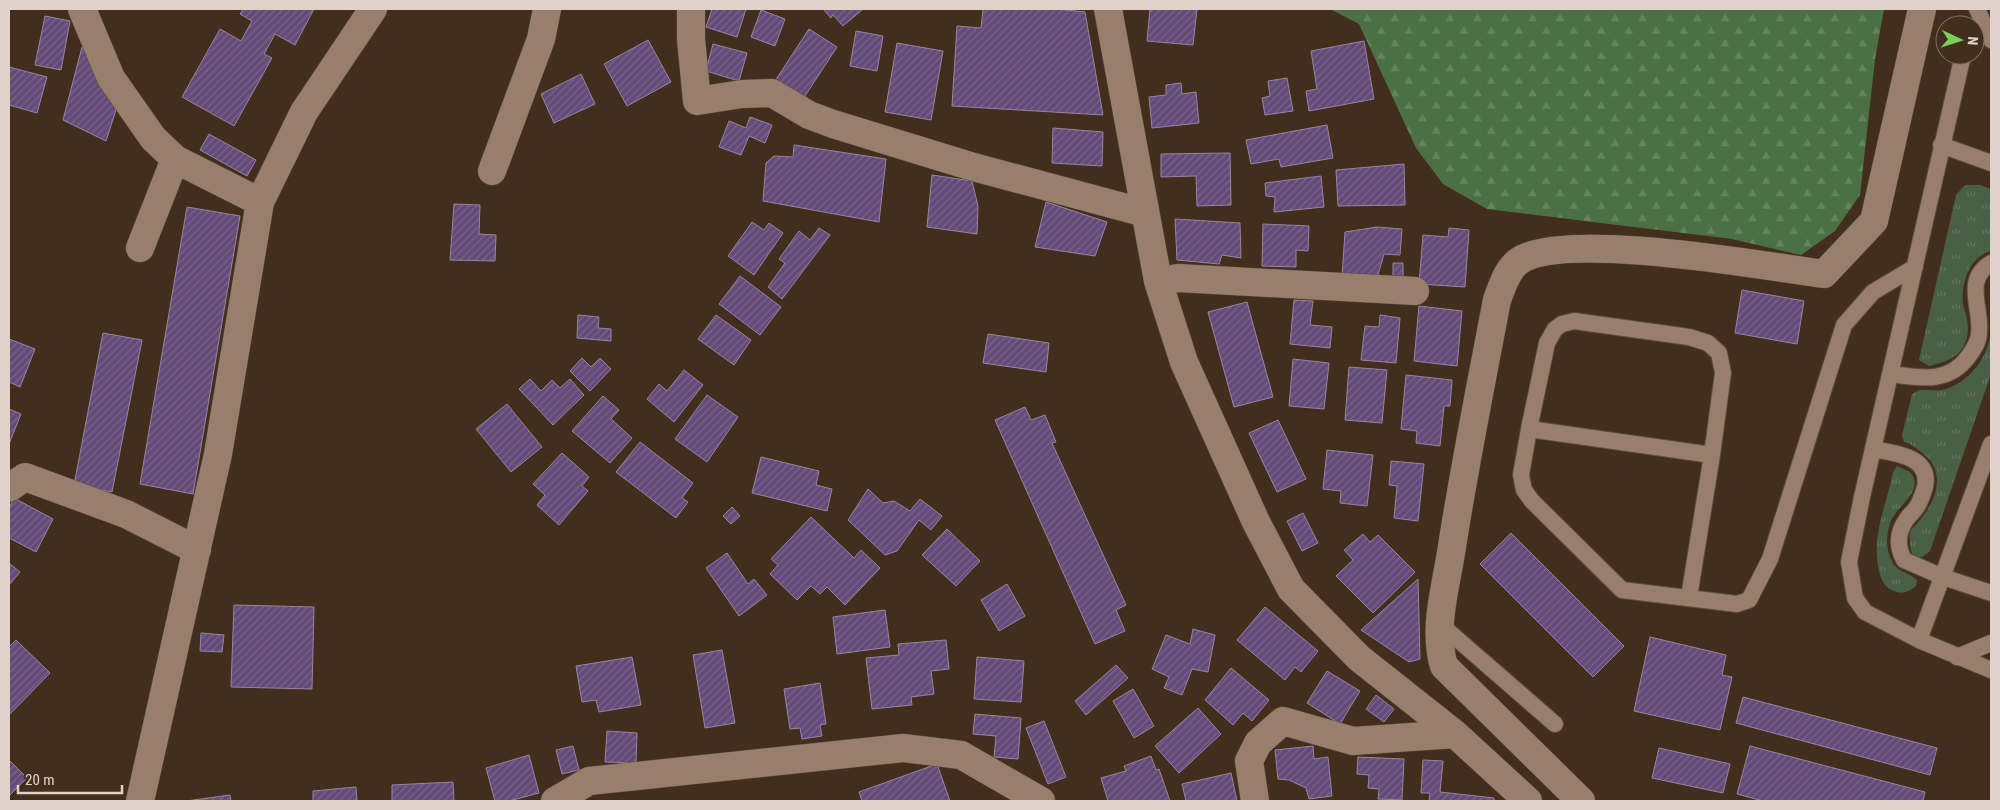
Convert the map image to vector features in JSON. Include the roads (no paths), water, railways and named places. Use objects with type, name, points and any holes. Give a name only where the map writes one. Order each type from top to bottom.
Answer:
[{"type":"street","points":[[82,9],[111,78],[153,138],[175,159],[260,202]]},
{"type":"street","points":[[140,801],[218,454],[260,202],[304,112],[373,9]]},
{"type":"street","points":[[492,171],[541,39],[547,9]]},
{"type":"street","points":[[691,9],[690,39],[697,101],[742,94],[772,93],[809,115],[833,124],[970,166],[1145,213]]},
{"type":"street","points":[[1108,9],[1158,281],[1184,362],[1256,522],[1292,590],[1359,658],[1455,734],[1528,801]]},
{"type":"street","points":[[1581,801],[1444,666],[1439,650],[1440,624],[1463,480],[1497,300],[1505,278],[1519,261],[1543,252],[1578,249],[1638,250],[1824,274],[1874,221],[1922,9]]},
{"type":"street","points":[[140,248],[175,159]]},
{"type":"street","points":[[1158,281],[1178,278],[1414,291]]},
{"type":"street","points":[[9,488],[25,478],[126,514],[197,550]]},
{"type":"street","points":[[1255,801],[1249,761],[1258,743],[1283,721],[1353,741],[1455,734]]},
{"type":"street","points":[[555,801],[589,781],[903,748],[961,755],[1041,801]]},
{"type":"lane","points":[[1976,9],[1991,40]]},
{"type":"lane","points":[[1961,65],[1848,562],[1855,598],[1865,612],[1919,640],[1991,670]]},
{"type":"lane","points":[[1941,145],[1991,163]]},
{"type":"lane","points":[[1891,374],[1931,378],[1946,375],[1960,368],[1974,349],[1979,335],[1975,287],[1980,270],[1991,263]]},
{"type":"lane","points":[[1689,597],[1723,373],[1719,353],[1708,343],[1680,336],[1574,321],[1562,324],[1555,329],[1547,343],[1529,429],[1521,475],[1524,490],[1532,501],[1622,590],[1737,604],[1749,600],[1770,559],[1844,325],[1873,292],[1915,267]]},
{"type":"lane","points":[[1529,429],[1712,455]]},
{"type":"lane","points":[[1919,640],[1991,444]]},
{"type":"lane","points":[[1873,450],[1906,455],[1919,463],[1924,471],[1926,480],[1919,504],[1900,529],[1898,549],[1904,560],[1943,577],[1991,593]]},
{"type":"lane","points":[[1440,624],[1555,724]]},
{"type":"lane","points":[[1957,656],[1991,643]]}]
